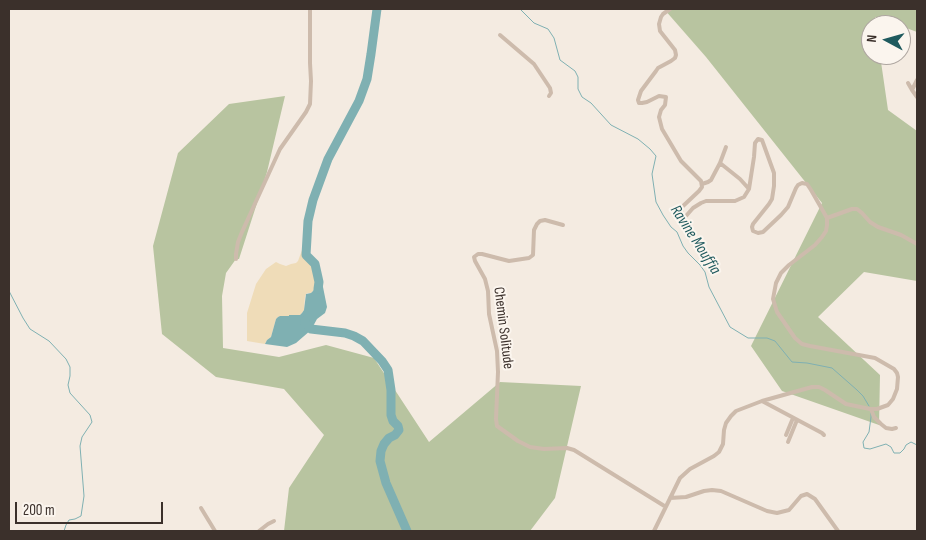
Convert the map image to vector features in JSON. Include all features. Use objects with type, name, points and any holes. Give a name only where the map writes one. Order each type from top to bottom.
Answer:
[{"type":"street","points":[[236,259],[238,242],[280,149],[310,104],[310,9]]},
{"type":"street","points":[[654,531],[683,474],[719,452],[723,444],[724,426],[736,411],[762,401],[815,387],[826,390],[846,404],[871,409],[885,406],[893,399],[898,383],[896,370],[871,356],[802,344],[795,338],[780,317],[773,299],[776,283],[781,273],[789,265],[815,245],[822,237],[826,231],[827,218],[807,184],[802,183],[796,188],[788,206],[764,232],[758,233],[753,231],[753,224],[772,199],[775,178],[764,143],[761,140],[756,140],[755,143],[747,194],[740,199],[730,202],[701,203],[686,216],[682,216],[682,207],[700,191],[701,181],[681,161],[662,130],[659,117],[665,105],[666,97],[659,96],[645,103],[638,102],[641,91],[656,71],[662,65],[675,58],[675,50],[660,31],[659,24],[660,17],[670,9]]},
{"type":"street","points":[[500,35],[534,64],[550,88],[551,93],[549,96]]},
{"type":"street","points":[[912,90],[917,80]]},
{"type":"street","points":[[908,84],[917,97]]},
{"type":"street","points":[[702,184],[711,180],[726,147]]},
{"type":"street","points":[[720,163],[740,179],[749,190]]},
{"type":"street","points":[[827,218],[857,209],[878,227],[901,235],[917,244]]},
{"type":"street","name":"Chemin Solitude","points":[[563,226],[545,220],[540,221],[534,230],[533,255],[529,258],[509,261],[482,254],[474,257],[485,279],[488,291],[489,314],[497,351],[497,426],[530,447],[544,449],[567,448],[574,450],[666,507]]},
{"type":"street","points":[[762,401],[824,435]]},
{"type":"street","points":[[871,409],[874,418],[886,428],[896,428]]},
{"type":"street","points":[[786,435],[795,419]]},
{"type":"street","points":[[788,442],[795,419]]},
{"type":"street","points":[[670,498],[686,497],[704,491],[720,491],[776,513],[789,510],[801,496],[807,494],[815,499],[838,531]]},
{"type":"street","points":[[201,508],[215,531]]},
{"type":"street","points":[[259,531],[274,521]]},
{"type":"green space","points":[[664,9],[917,9],[917,32],[911,30],[911,15],[861,15],[861,65],[881,65],[888,110],[917,131],[917,281],[864,272],[818,317],[880,375],[879,425],[782,391],[751,346],[822,203],[706,57]]},
{"type":"green space","points":[[285,96],[267,172],[239,259],[236,259],[226,273],[222,296],[223,348],[279,357],[326,345],[374,358],[429,442],[500,382],[581,386],[555,498],[530,531],[284,531],[289,488],[324,435],[284,389],[216,377],[162,334],[153,246],[178,153],[229,104]]},
{"type":"sand","points":[[302,250],[305,256],[312,262],[317,278],[313,291],[305,296],[304,310],[300,315],[278,317],[271,337],[265,344],[247,341],[247,313],[256,284],[266,269],[276,262],[286,266],[296,263]]},
{"type":"water","points":[[321,277],[327,307],[325,313],[317,319],[311,330],[296,343],[287,347],[265,344],[271,337],[278,317],[300,315],[302,313],[306,294],[313,291],[317,278]]},
{"type":"waterway","points":[[318,289],[319,282],[315,264],[306,255],[308,221],[313,200],[328,159],[359,101],[367,79],[377,9]]},
{"type":"waterway","name":"Ravine Mouffia","points":[[520,9],[534,23],[548,29],[554,38],[560,60],[575,71],[578,77],[578,89],[582,97],[591,103],[611,125],[638,139],[656,156],[652,174],[656,202],[671,227],[677,232],[683,246],[705,272],[709,287],[730,327],[748,338],[767,338],[775,341],[792,362],[832,368],[863,396],[869,406]]},
{"type":"waterway","points":[[9,291],[30,329],[49,341],[66,359],[70,367],[68,385],[70,393],[90,415],[92,422],[82,437],[80,446],[84,496],[81,516],[69,520],[64,531]]},
{"type":"waterway","points":[[305,321],[311,329],[345,333],[363,341],[388,370],[391,390],[391,415],[399,430],[384,444],[380,461],[386,483],[407,531]]},
{"type":"waterway","name":"Ravine Mouffia","points":[[871,413],[869,432],[863,442],[864,448],[870,449],[886,444],[891,447],[894,453],[900,453],[911,442],[917,445]]}]
